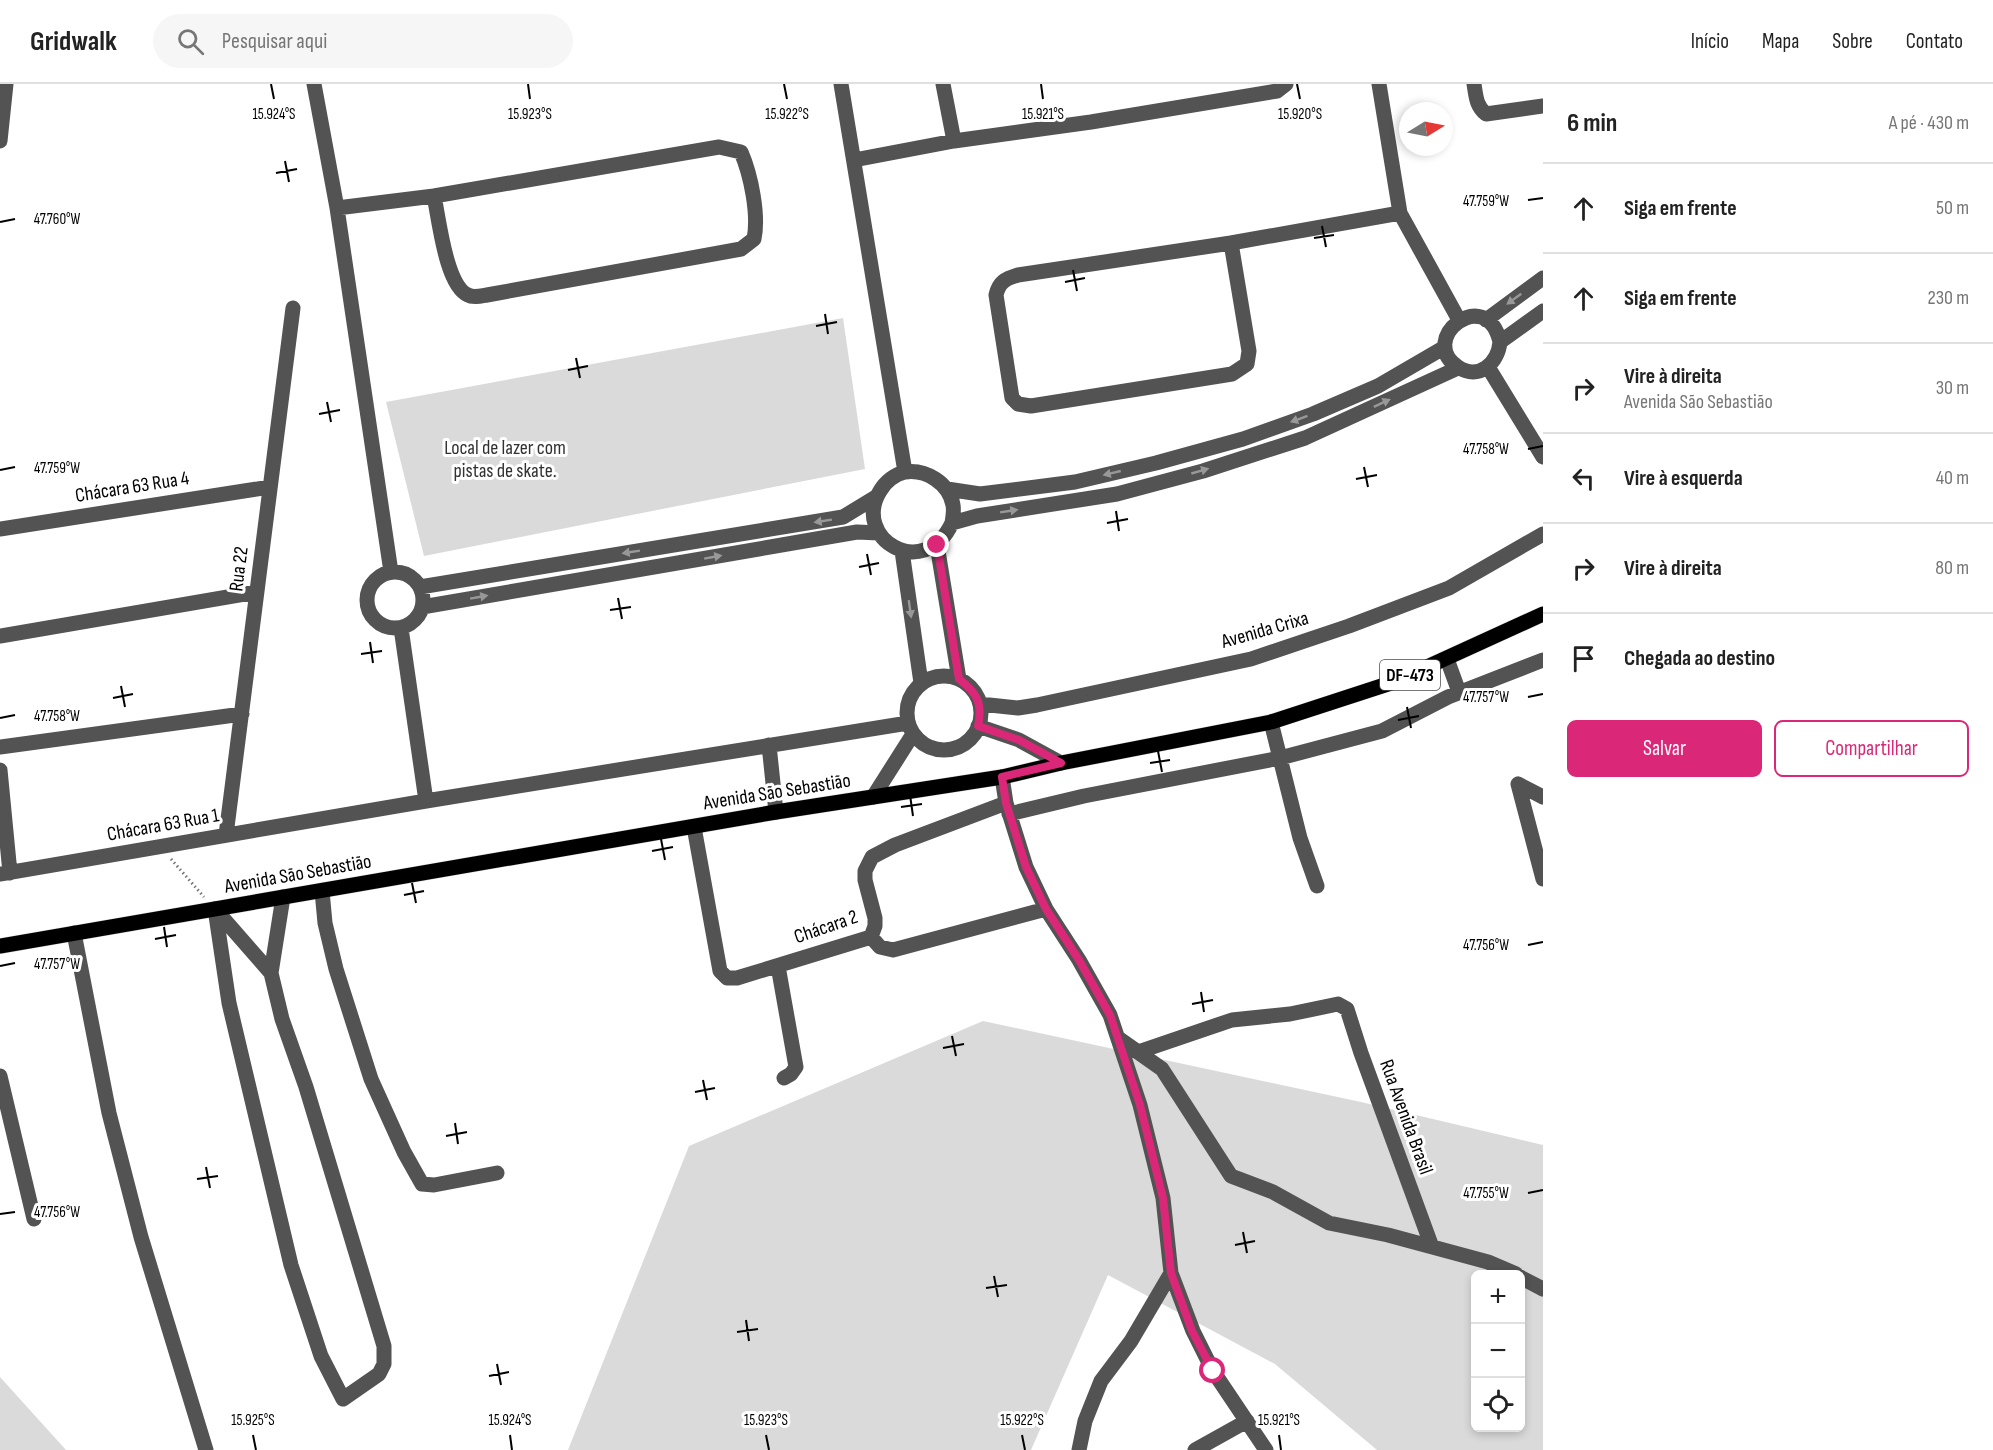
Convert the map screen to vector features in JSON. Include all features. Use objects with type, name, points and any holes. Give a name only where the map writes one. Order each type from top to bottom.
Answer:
[{"type":"main road","name":"Avenida São Sebastião","points":[[0,946],[776,812],[1002,777],[1061,763],[1270,722],[1394,682],[1543,614]]},
{"type":"street","points":[[0,141],[6,84]]},
{"type":"street","points":[[314,84],[337,208],[390,572]]},
{"type":"street","points":[[841,84],[905,472]]},
{"type":"street","points":[[943,84],[954,141]]},
{"type":"street","points":[[854,160],[954,141],[1091,122],[1277,91],[1286,84]]},
{"type":"street","points":[[1379,84],[1400,213],[1459,320]]},
{"type":"street","points":[[1474,84],[1476,102],[1486,114],[1543,106]]},
{"type":"street","points":[[337,208],[434,196],[719,147],[741,152],[747,166],[756,226],[754,239],[741,249],[470,297],[460,290],[451,277],[434,196]]},
{"type":"street","points":[[1231,243],[1249,351],[1247,364],[1240,369],[1232,374],[1032,406],[1018,404],[1012,398],[996,295],[999,285],[1006,278],[1231,243],[1400,213]]},
{"type":"street","points":[[1486,320],[1543,278]]},
{"type":"street","name":"Rua 22","points":[[226,835],[293,308]]},
{"type":"street","points":[[1500,342],[1543,311]]},
{"type":"street","points":[[1468,317],[1486,320],[1493,326],[1500,342],[1495,361],[1478,371],[1458,368],[1445,347],[1446,337],[1451,327],[1459,320],[1468,317]]},
{"type":"street","points":[[946,489],[980,494],[1075,482],[1156,464],[1243,439],[1313,414],[1378,386],[1445,347]]},
{"type":"street","points":[[1488,367],[1543,457]]},
{"type":"street","points":[[952,523],[977,516],[1117,494],[1203,471],[1305,438],[1458,368]]},
{"type":"street","points":[[905,472],[921,472],[935,478],[946,489],[953,505],[952,523],[946,536],[937,545],[920,552],[902,551],[889,544],[879,533],[874,522],[873,509],[876,497],[887,481],[905,472]]},
{"type":"street","name":"Chácara 63 Rua 4","points":[[0,529],[270,487]]},
{"type":"street","points":[[420,587],[843,518],[876,497]]},
{"type":"street","points":[[422,607],[857,532],[879,533]]},
{"type":"street","name":"Avenida Crixa","points":[[980,704],[1018,708],[1037,705],[1251,659],[1360,623],[1449,588],[1543,534]]},
{"type":"street","points":[[937,545],[959,679]]},
{"type":"street","points":[[902,551],[921,683]]},
{"type":"street","points":[[390,572],[402,573],[412,578],[420,587],[422,607],[414,621],[401,628],[386,627],[374,619],[367,606],[368,591],[372,585],[377,578],[390,572]]},
{"type":"street","points":[[0,636],[257,592]]},
{"type":"street","points":[[401,628],[426,801]]},
{"type":"street","points":[[1447,659],[1459,692]]},
{"type":"street","name":"Chácara 2","points":[[694,827],[720,971],[727,978],[737,978],[871,937],[875,918],[865,871],[872,857],[894,845],[1008,808],[1084,796],[1280,758],[1382,731],[1459,692],[1543,660]]},
{"type":"street","points":[[940,676],[959,679],[972,689],[980,704],[981,715],[973,736],[964,744],[942,750],[931,748],[921,742],[911,728],[907,709],[912,694],[921,683],[940,676]]},
{"type":"street","points":[[0,747],[243,714]]},
{"type":"street","points":[[1270,722],[1300,838],[1317,886]]},
{"type":"street","points":[[978,726],[1019,740],[1061,763]]},
{"type":"street","points":[[873,797],[911,728]]},
{"type":"street","name":"Chácara 63 Rua 1","points":[[0,770],[5,874],[426,801],[769,745],[911,728]]},
{"type":"street","points":[[769,745],[776,812]]},
{"type":"street","points":[[1002,777],[1008,808],[1026,867],[1046,909],[1110,1015],[1118,1038],[1140,1105],[1163,1198],[1171,1273],[1192,1331],[1208,1361],[1266,1450]]},
{"type":"street","points":[[1543,797],[1518,784],[1543,879]]},
{"type":"street","points":[[322,891],[336,969],[371,1079],[404,1152],[422,1184],[434,1185],[497,1173]]},
{"type":"street","points":[[214,909],[229,1003],[291,1265],[321,1356],[343,1399],[379,1374],[384,1364],[384,1346],[306,1087],[282,1018],[272,973],[283,897]]},
{"type":"street","points":[[214,909],[272,973]]},
{"type":"street","points":[[871,937],[880,947],[893,950],[1046,909]]},
{"type":"street","points":[[74,933],[109,1113],[141,1237],[206,1450]]},
{"type":"street","points":[[778,966],[796,1067],[784,1078]]},
{"type":"street","name":"Rua Avenida Brasil","points":[[1138,1052],[1232,1020],[1290,1014],[1338,1004],[1347,1009],[1432,1247]]},
{"type":"street","points":[[1118,1038],[1162,1069],[1231,1176],[1273,1192],[1329,1223],[1388,1235],[1488,1262],[1505,1270]]},
{"type":"street","points":[[0,1076],[34,1219]]},
{"type":"street","points":[[1079,1450],[1085,1421],[1101,1381],[1131,1341],[1171,1273]]},
{"type":"street","points":[[1525,1279],[1543,1289]]},
{"type":"street","points":[[1195,1450],[1247,1421]]},
{"type":"path","points":[[160,846],[214,909]]},
{"type":"green space","name":"Local de lazer com pistas de skate.","points":[[843,318],[865,469],[424,556],[386,402]]},
{"type":"green space","points":[[983,1021],[1361,1102],[1543,1145],[1543,1450],[1377,1450],[1275,1364],[1108,1275],[1031,1450],[568,1450],[689,1146]]},
{"type":"green space","points":[[0,1377],[66,1450],[0,1450]]},
{"type":"route","points":[[937,545],[959,679],[972,689],[980,704],[981,715],[978,726],[1019,740],[1061,763],[1002,777],[1006,803],[1026,867],[1046,909],[1079,960],[1110,1015],[1140,1105],[1163,1198],[1171,1273],[1192,1331],[1213,1371]]}]
